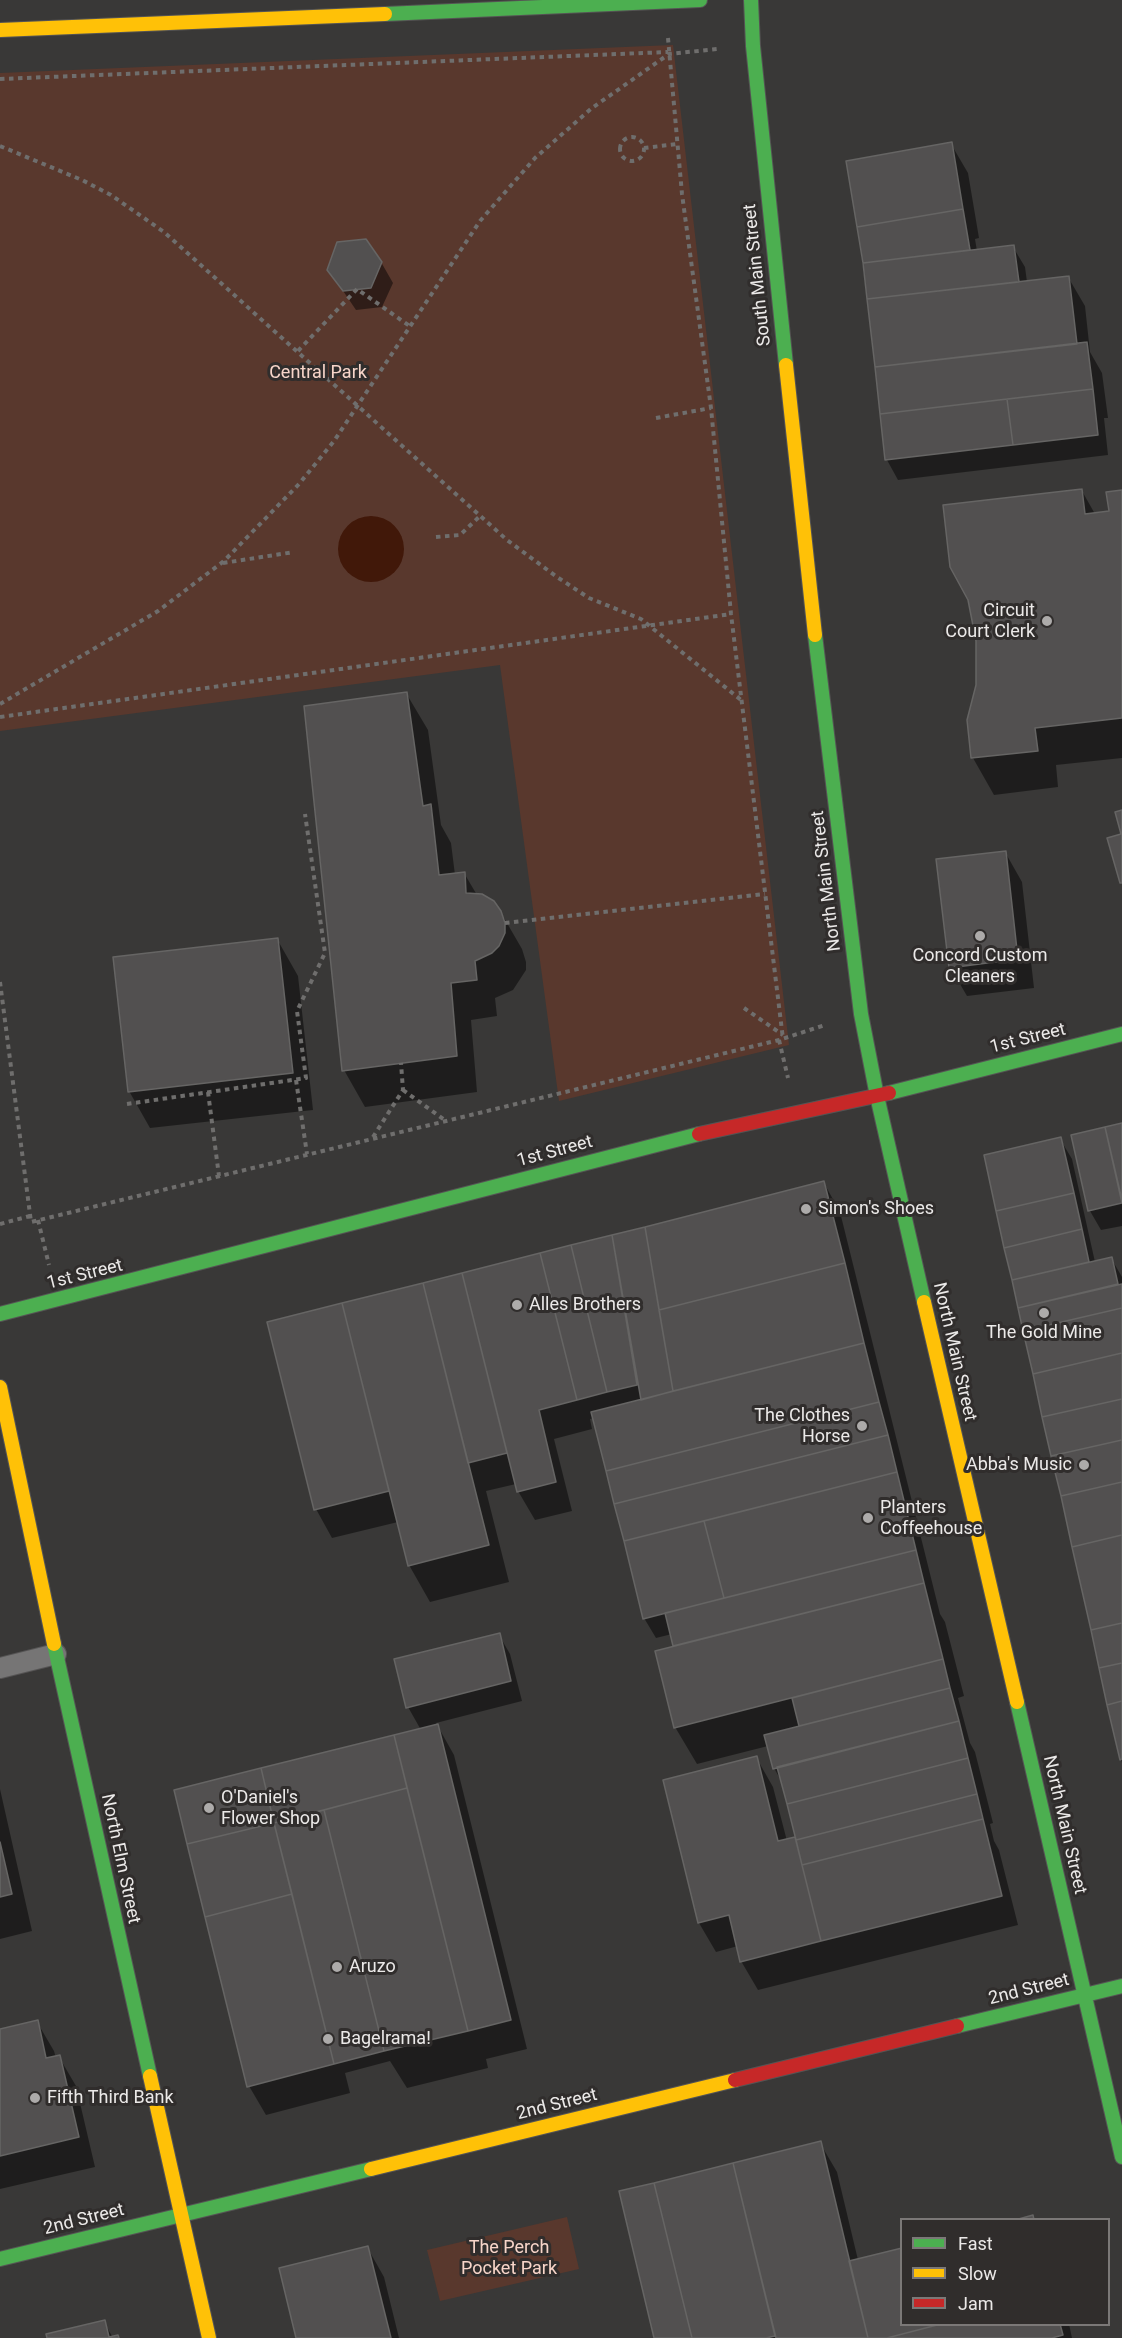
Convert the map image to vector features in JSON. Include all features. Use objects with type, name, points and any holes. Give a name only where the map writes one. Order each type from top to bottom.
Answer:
[{"type":"street","points":[[0,30],[700,0]]},
{"type":"street","name":"South Main Street","points":[[751,0],[753,46],[804,545]]},
{"type":"street","name":"North Main Street","points":[[804,545],[861,1014],[876,1096],[1122,2157]]},
{"type":"street","name":"1st Street","points":[[0,1314],[678,1139],[876,1096],[1122,1034]]},
{"type":"street","name":"North Elm Street","points":[[0,1387],[56,1654],[209,2338]]},
{"type":"street","name":"2nd Street","points":[[0,2259],[1122,1986]]},
{"type":"lane","points":[[0,1668],[56,1654]]},
{"type":"path","points":[[0,79],[644,52],[668,52],[669,54],[753,46]]},
{"type":"path","points":[[669,54],[677,144],[711,408],[731,614],[783,1037]]},
{"type":"path","points":[[0,704],[158,611],[221,563],[258,528],[299,484],[334,441],[480,221],[535,158],[592,108],[669,54]]},
{"type":"path","points":[[632,136],[639,139],[644,148],[641,158],[634,161],[623,157],[620,151],[621,143],[632,136]]},
{"type":"path","points":[[644,148],[677,144]]},
{"type":"path","points":[[0,146],[82,180],[111,195],[142,216],[171,238],[507,540],[589,598],[641,619],[742,701]]},
{"type":"path","points":[[298,351],[357,289],[411,327]]},
{"type":"path","points":[[656,418],[711,408]]},
{"type":"path","points":[[436,537],[460,535],[480,516]]},
{"type":"path","points":[[221,563],[294,552]]},
{"type":"path","points":[[0,717],[731,614]]},
{"type":"path","points":[[127,1104],[306,1078],[297,1011],[325,953],[305,814]]},
{"type":"path","points":[[506,923],[765,894]]},
{"type":"path","points":[[0,982],[31,1222],[783,1037],[861,1014]]},
{"type":"path","points":[[744,1008],[783,1037]]},
{"type":"path","points":[[373,1138],[403,1090],[401,1063]]},
{"type":"path","points":[[296,1080],[307,1154]]},
{"type":"path","points":[[403,1090],[446,1121]]},
{"type":"path","points":[[208,1092],[219,1176]]},
{"type":"path","points":[[0,1224],[30,1216]]},
{"type":"path","points":[[38,1220],[58,1300]]},
{"type":"green space","name":"Central Park","points":[[673,45],[789,1045],[559,1101],[500,665],[0,731],[0,73]]},
{"type":"green space","name":"The Perch Pocket Park","points":[[567,2217],[579,2269],[440,2301],[427,2250]]},
{"type":"shaded area","points":[[371,516],[384,519],[394,526],[401,536],[404,549],[401,562],[394,572],[384,579],[371,582],[358,579],[348,572],[341,562],[338,549],[341,536],[348,526],[358,519]]},
{"type":"building","points":[[952,142],[963,209],[857,227],[846,161]]},
{"type":"building","points":[[963,209],[970,250],[863,263],[857,227]]},
{"type":"building","points":[[366,239],[382,262],[371,288],[343,291],[327,270],[337,242]]},
{"type":"building","points":[[1014,245],[1019,282],[867,299],[863,263]]},
{"type":"building","points":[[1069,276],[1077,344],[875,367],[867,299]]},
{"type":"building","points":[[1087,342],[1093,389],[880,414],[875,367]]},
{"type":"building","points":[[1093,389],[1098,435],[1013,445],[1007,399]]},
{"type":"building","points":[[1007,399],[1013,445],[885,460],[880,414]]},
{"type":"building","name":"Circuit Court Clerk","points":[[1082,489],[1085,514],[1109,511],[1106,492],[1122,490],[1122,718],[1035,728],[1038,751],[971,758],[967,720],[976,685],[976,641],[968,600],[950,567],[943,505]]},
{"type":"building","points":[[407,692],[423,806],[431,804],[439,875],[465,872],[466,893],[482,894],[494,901],[501,911],[505,933],[499,946],[492,953],[475,961],[477,980],[451,983],[457,1056],[342,1071],[304,706]]},
{"type":"building","points":[[1122,810],[1122,883],[1120,883],[1107,838],[1121,834],[1115,812]]},
{"type":"building","points":[[1006,851],[1018,959],[949,968],[936,859]]},
{"type":"building","points":[[278,938],[293,1073],[128,1092],[113,957]]},
{"type":"building","points":[[1122,1123],[1122,1200],[1105,1127]]},
{"type":"building","points":[[1105,1127],[1122,1203],[1088,1211],[1071,1135]]},
{"type":"building","points":[[1061,1137],[1074,1193],[996,1211],[984,1155]]},
{"type":"building","points":[[824,1181],[845,1263],[659,1310],[645,1227]]},
{"type":"building","points":[[1074,1193],[1082,1229],[1004,1248],[996,1211]]},
{"type":"building","points":[[645,1227],[673,1391],[641,1400],[612,1235]]},
{"type":"building","points":[[1082,1229],[1089,1262],[1012,1280],[1004,1248]]},
{"type":"building","points":[[612,1235],[637,1385],[607,1392],[571,1245]]},
{"type":"building","points":[[571,1245],[607,1392],[577,1400],[540,1253]]},
{"type":"building","points":[[540,1253],[577,1400],[539,1410],[556,1482],[517,1492],[462,1273]]},
{"type":"building","points":[[1112,1257],[1118,1284],[1018,1308],[1012,1280]]},
{"type":"building","points":[[845,1263],[864,1343],[673,1391],[659,1310]]},
{"type":"building","points":[[462,1273],[507,1453],[468,1463],[423,1283]]},
{"type":"building","points":[[423,1283],[489,1545],[408,1566],[342,1303]]},
{"type":"building","points":[[1122,1284],[1122,1308],[1023,1331],[1018,1308]]},
{"type":"building","points":[[342,1303],[389,1491],[314,1510],[267,1322]]},
{"type":"building","points":[[1122,1308],[1122,1353],[1033,1374],[1023,1331]]},
{"type":"building","points":[[864,1343],[879,1402],[606,1471],[591,1412]]},
{"type":"building","points":[[1122,1353],[1122,1399],[1042,1417],[1033,1374]]},
{"type":"building","points":[[1122,1399],[1122,1440],[1051,1456],[1042,1417]]},
{"type":"building","points":[[879,1402],[888,1435],[614,1504],[606,1471]]},
{"type":"building","points":[[888,1435],[897,1472],[624,1541],[614,1504]]},
{"type":"building","points":[[1122,1440],[1122,1482],[1061,1496],[1051,1456]]},
{"type":"building","points":[[897,1472],[916,1550],[724,1598],[704,1521]]},
{"type":"building","points":[[1122,1482],[1122,1535],[1072,1547],[1061,1496]]},
{"type":"building","points":[[704,1521],[724,1598],[643,1619],[624,1541]]},
{"type":"building","points":[[1122,1535],[1122,1623],[1091,1630],[1072,1547]]},
{"type":"building","points":[[916,1550],[924,1583],[673,1646],[665,1613]]},
{"type":"building","points":[[924,1583],[943,1659],[674,1728],[655,1651]]},
{"type":"building","points":[[1122,1623],[1122,1663],[1099,1668],[1091,1630]]},
{"type":"building","points":[[500,1633],[511,1681],[406,1708],[394,1659]]},
{"type":"building","points":[[943,1659],[950,1688],[799,1726],[792,1698]]},
{"type":"building","points":[[1122,1663],[1122,1701],[1107,1705],[1099,1668]]},
{"type":"building","points":[[950,1688],[959,1721],[773,1769],[764,1735]]},
{"type":"building","points":[[1122,1701],[1122,1759],[1120,1760],[1107,1705]]},
{"type":"building","points":[[959,1721],[968,1758],[787,1804],[777,1767]]},
{"type":"building","points":[[438,1724],[511,2020],[468,2031],[394,1735]]},
{"type":"building","points":[[394,1735],[407,1788],[274,1823],[261,1768]]},
{"type":"building","points":[[757,1756],[778,1841],[795,1837],[821,1941],[740,1962],[729,1915],[698,1923],[663,1780]]},
{"type":"building","points":[[968,1758],[977,1794],[796,1840],[787,1804]]},
{"type":"building","points":[[261,1768],[274,1823],[187,1844],[174,1790]]},
{"type":"building","points":[[407,1788],[468,2031],[384,2051],[324,1810]]},
{"type":"building","points":[[977,1794],[983,1819],[802,1865],[796,1840]]},
{"type":"building","name":"Aruzo","points":[[324,1810],[384,2051],[334,2064],[274,1823]]},
{"type":"building","points":[[983,1819],[1002,1896],[821,1941],[802,1865]]},
{"type":"building","points":[[274,1823],[292,1894],[205,1917],[187,1844]]},
{"type":"building","points":[[0,1842],[12,1894],[0,1897]]},
{"type":"building","points":[[292,1894],[334,2064],[247,2087],[205,1917]]},
{"type":"building","name":"Fifth Third Bank","points":[[38,2020],[46,2058],[60,2055],[79,2137],[0,2156],[0,2029]]},
{"type":"building","points":[[821,2141],[868,2338],[776,2338],[733,2163]]},
{"type":"building","points":[[733,2163],[775,2336],[692,2338],[654,2183]]},
{"type":"building","points":[[654,2183],[692,2338],[654,2338],[619,2191]]},
{"type":"building","points":[[368,2246],[391,2338],[296,2338],[279,2268]]},
{"type":"building","points":[[900,2248],[900,2326],[933,2326],[887,2338],[868,2338],[849,2261]]},
{"type":"building","points":[[105,2320],[109,2337],[118,2335],[119,2338],[47,2338],[46,2334]]},
{"type":"building","points":[[933,2326],[1061,2326],[1063,2335],[1052,2338],[887,2338]]},
{"type":"traffic: fast","points":[[385,14],[700,0]]},
{"type":"traffic: fast","points":[[751,0],[753,46],[786,365]]},
{"type":"traffic: fast","points":[[815,635],[861,1014],[877,1096],[924,1302]]},
{"type":"traffic: fast","points":[[889,1093],[1122,1034]]},
{"type":"traffic: fast","points":[[0,1314],[699,1134]]},
{"type":"traffic: fast","points":[[54,1644],[150,2076]]},
{"type":"traffic: fast","points":[[1017,1702],[1122,2157]]},
{"type":"traffic: fast","points":[[957,2026],[1122,1986]]},
{"type":"traffic: fast","points":[[0,2259],[371,2169]]},
{"type":"traffic: slow","points":[[0,30],[385,14]]},
{"type":"traffic: slow","points":[[786,365],[815,635]]},
{"type":"traffic: slow","points":[[924,1302],[1017,1702]]},
{"type":"traffic: slow","points":[[0,1387],[54,1644]]},
{"type":"traffic: slow","points":[[150,2076],[209,2338]]},
{"type":"traffic: slow","points":[[371,2169],[735,2080]]},
{"type":"traffic: jam","points":[[699,1134],[889,1093]]},
{"type":"traffic: jam","points":[[735,2080],[957,2026]]},
{"type":"place","name":"Circuit Court Clerk","points":[[1047,621]]},
{"type":"place","name":"Concord Custom Cleaners","points":[[980,936]]},
{"type":"place","name":"Simon's Shoes","points":[[806,1209]]},
{"type":"place","name":"Alles Brothers","points":[[517,1305]]},
{"type":"place","name":"The Gold Mine","points":[[1044,1313]]},
{"type":"place","name":"The Clothes Horse","points":[[862,1426]]},
{"type":"place","name":"Abba's Music","points":[[1084,1465]]},
{"type":"place","name":"Planters Coffeehouse","points":[[868,1518]]},
{"type":"place","name":"O'Daniel's Flower Shop","points":[[209,1808]]},
{"type":"place","name":"Aruzo","points":[[337,1967]]},
{"type":"place","name":"Bagelrama!","points":[[328,2039]]},
{"type":"place","name":"Fifth Third Bank","points":[[35,2098]]}]
